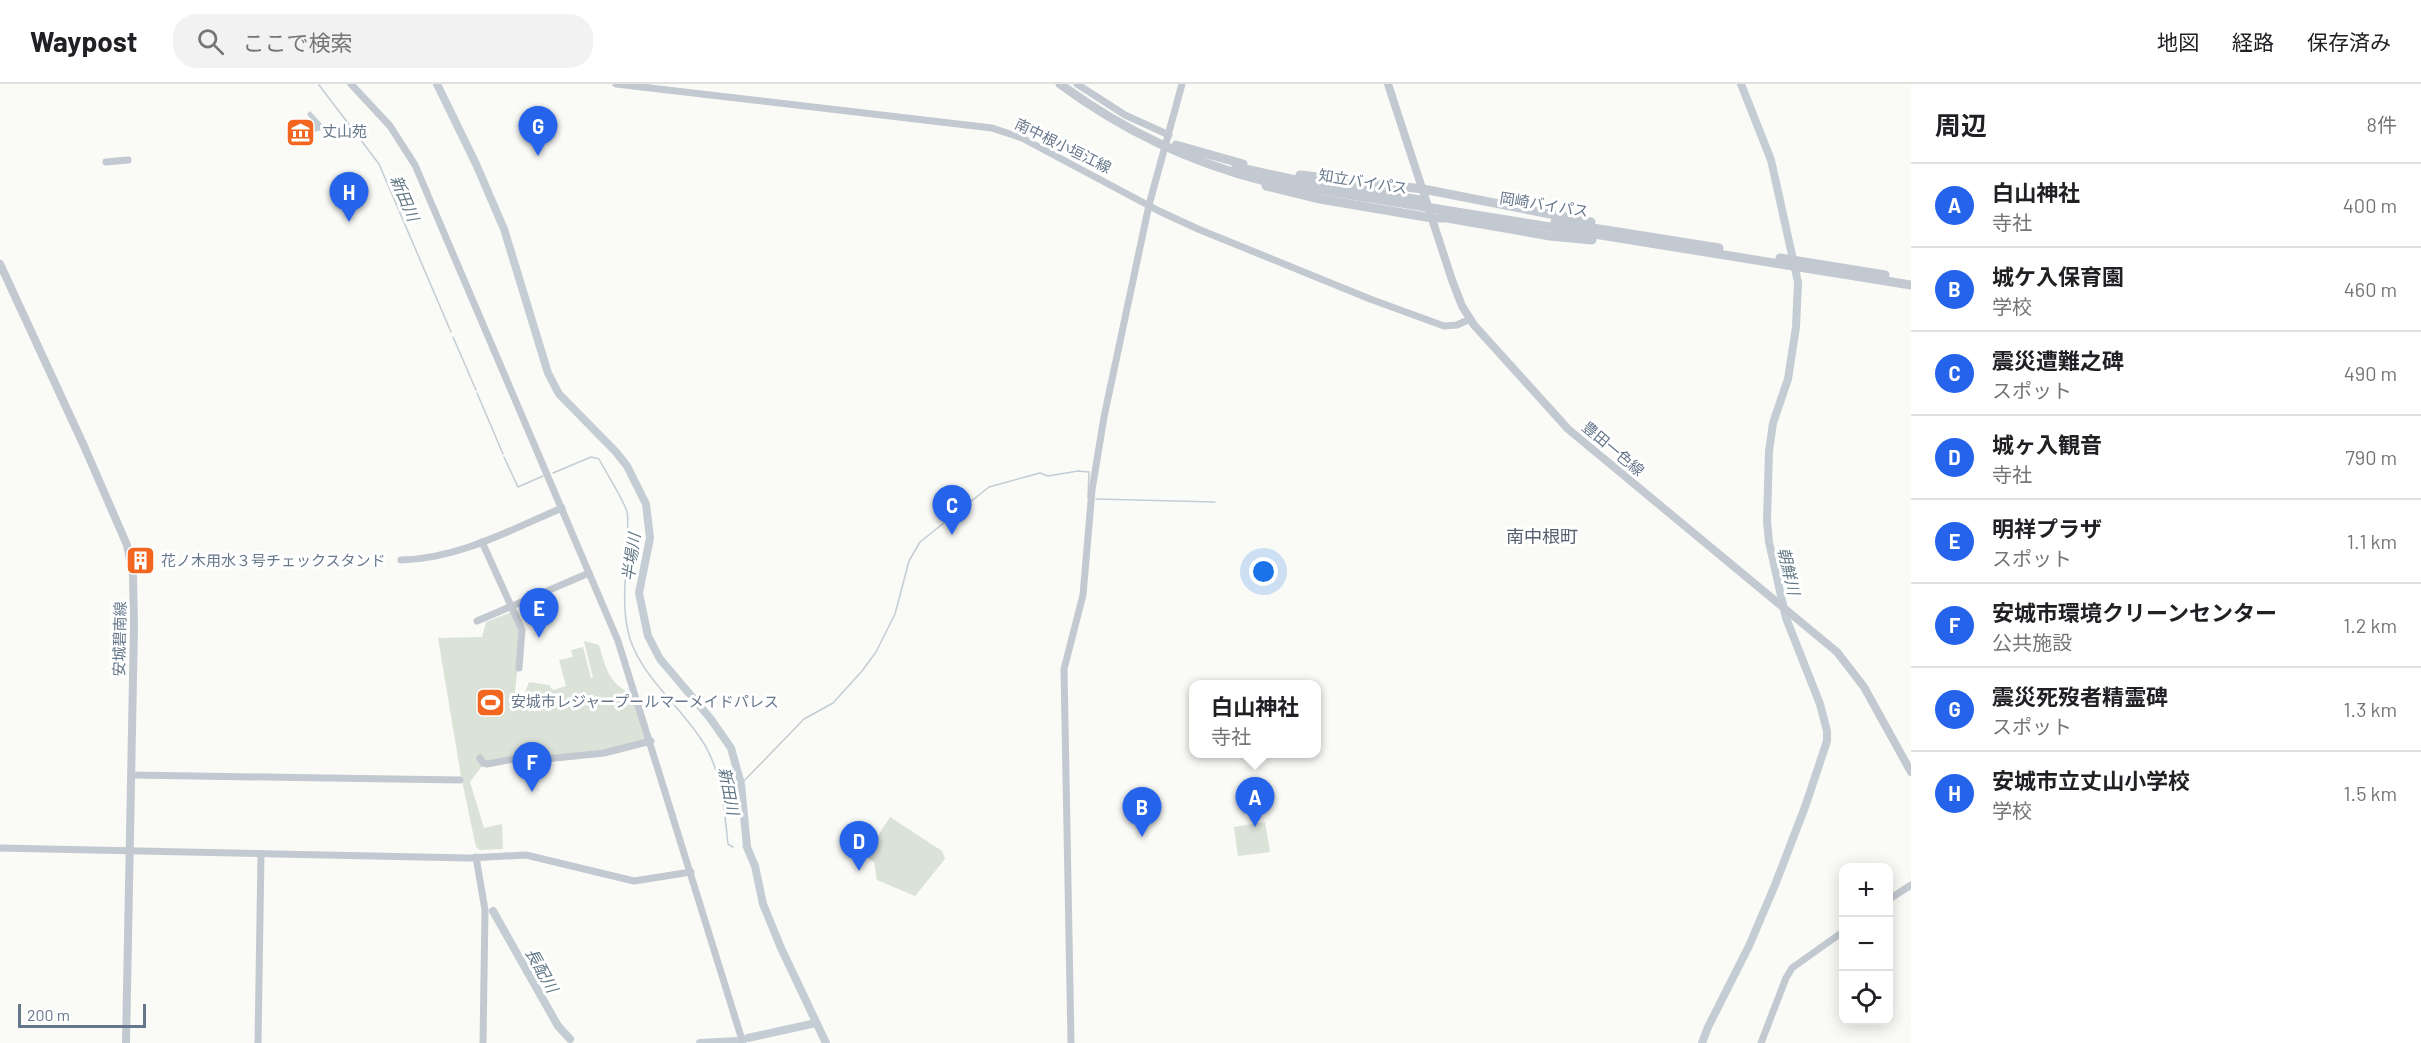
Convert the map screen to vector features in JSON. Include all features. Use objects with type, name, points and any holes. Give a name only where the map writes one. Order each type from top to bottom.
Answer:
[{"type":"highway","name":"知立バイパス","points":[[1060,84],[1095,109],[1157,143],[1205,163],[1264,181],[1681,249]]},
{"type":"highway","points":[[1071,84],[1117,115],[1176,146],[1234,162],[1287,173],[1423,189],[1710,247]]},
{"type":"highway","points":[[1157,143],[1189,161],[1278,190],[1432,218],[1448,218],[1648,248],[1681,249]]},
{"type":"highway","name":"岡崎バイパス","points":[[1176,146],[1234,166],[1281,177],[1710,247],[1853,273]]},
{"type":"highway","name":"岡崎バイパス","points":[[1681,249],[1853,273],[1911,285]]},
{"type":"highway","name":"岡崎バイパス","points":[[1872,276],[1911,279]]},
{"type":"main road","name":"豊田一色線","points":[[1388,84],[1454,287],[1470,319],[1568,429],[1825,640],[1853,670],[1911,772]]},
{"type":"main road","name":"安城碧南線","points":[[0,264],[84,446],[130,557],[134,594],[126,1043]]},
{"type":"street","points":[[351,84],[390,126],[415,165],[624,657],[743,1043]]},
{"type":"street","name":"南中根小垣江線","points":[[616,84],[992,128],[1022,138],[1149,205],[1249,250],[1427,321],[1451,326],[1470,319]]},
{"type":"street","points":[[1077,84],[1125,115],[1168,135]]},
{"type":"street","points":[[1071,1043],[1064,669],[1082,603],[1095,468],[1149,205],[1182,84]]},
{"type":"street","points":[[106,162],[128,160]]},
{"type":"street","points":[[401,560],[440,555],[482,542],[562,508]]},
{"type":"street","points":[[482,542],[522,630],[519,668]]},
{"type":"street","points":[[477,621],[589,573]]},
{"type":"street","points":[[480,758],[483,763],[487,764],[519,758],[544,759],[604,753],[651,741]]},
{"type":"street","points":[[131,775],[460,780]]},
{"type":"street","points":[[0,848],[476,857],[526,855],[631,881],[691,872]]},
{"type":"street","points":[[258,1043],[261,854]]},
{"type":"street","points":[[476,857],[485,902],[483,1043]]},
{"type":"street","points":[[1893,897],[1911,885]]},
{"type":"street","points":[[1761,1043],[1792,968],[1839,935]]},
{"type":"shaded area","points":[[310,111],[322,124],[323,130],[314,132],[312,121],[307,114]]},
{"type":"shaded area","points":[[512,612],[521,631],[515,693],[523,698],[529,682],[549,685],[553,690],[566,686],[559,660],[573,657],[571,650],[583,647],[591,678],[593,678],[584,641],[599,645],[604,662],[614,681],[634,695],[646,740],[607,749],[557,756],[515,756],[485,762],[470,782],[484,828],[502,824],[503,849],[480,850],[476,847],[461,776],[438,638],[482,637],[486,622]]},
{"type":"shaded area","points":[[890,817],[942,851],[945,859],[915,896],[877,880],[874,862],[865,856]]},
{"type":"shaded area","points":[[1265,822],[1270,852],[1238,856],[1234,827]]},
{"type":"waterway","name":"半場川","points":[[437,84],[476,164],[504,229],[548,373],[559,394],[627,466],[646,504],[650,538],[639,593],[648,636],[660,659],[710,718],[731,748],[741,784],[747,847],[755,866],[763,904],[826,1043]]},
{"type":"waterway","name":"朝鮮川","points":[[1702,1043],[1749,946],[1775,885],[1827,741],[1827,731],[1820,704],[1786,618],[1769,542],[1767,521],[1769,451],[1773,423],[1788,379],[1796,327],[1798,282],[1771,160],[1741,84]]},
{"type":"waterway","name":"新田川","points":[[319,85],[379,164],[451,332]]},
{"type":"waterway","name":"新田川","points":[[453,337],[476,390]]},
{"type":"waterway","name":"新田川","points":[[477,393],[503,454]]},
{"type":"waterway","name":"新田川","points":[[504,457],[518,487],[543,476]]},
{"type":"waterway","name":"新田川","points":[[553,473],[591,457],[599,459],[622,500],[628,518],[625,614],[630,639],[643,666],[701,739],[714,763],[721,790],[728,844],[733,847]]},
{"type":"waterway","points":[[741,784],[804,719],[833,703],[862,671],[876,652],[895,614],[909,561],[920,542],[989,487],[1040,473],[1048,476],[1078,471],[1089,472],[1088,498]]},
{"type":"waterway","points":[[1096,499],[1215,502]]},
{"type":"waterway","name":"長配川","points":[[493,911],[558,1026],[570,1039]]},
{"type":"waterway","name":"長配川","points":[[748,1038],[816,1023]]},
{"type":"waterway","name":"長配川","points":[[700,1043],[738,1041]]},
{"type":"place","name":"丈山苑","points":[[301,132]]},
{"type":"place","name":"震災死歿者精霊碑","points":[[538,156]]},
{"type":"place","name":"安城市立丈山小学校","points":[[349,222]]},
{"type":"place","name":"震災遭難之碑","points":[[952,535]]},
{"type":"place","name":"花ノ木用水３号チェックスタンド","points":[[140,561]]},
{"type":"place","name":"明祥プラザ","points":[[539,638]]},
{"type":"place","name":"安城市レジャープールマーメイドパレス","points":[[490,702]]},
{"type":"place","name":"安城市環境クリーンセンター","points":[[532,792]]},
{"type":"place","name":"白山神社","points":[[1255,827]]},
{"type":"place","name":"城ケ入保育園","points":[[1142,837]]},
{"type":"place","name":"城ヶ入観音","points":[[859,871]]},
{"type":"district","name":"南中根町","points":[[1542,537]]}]
